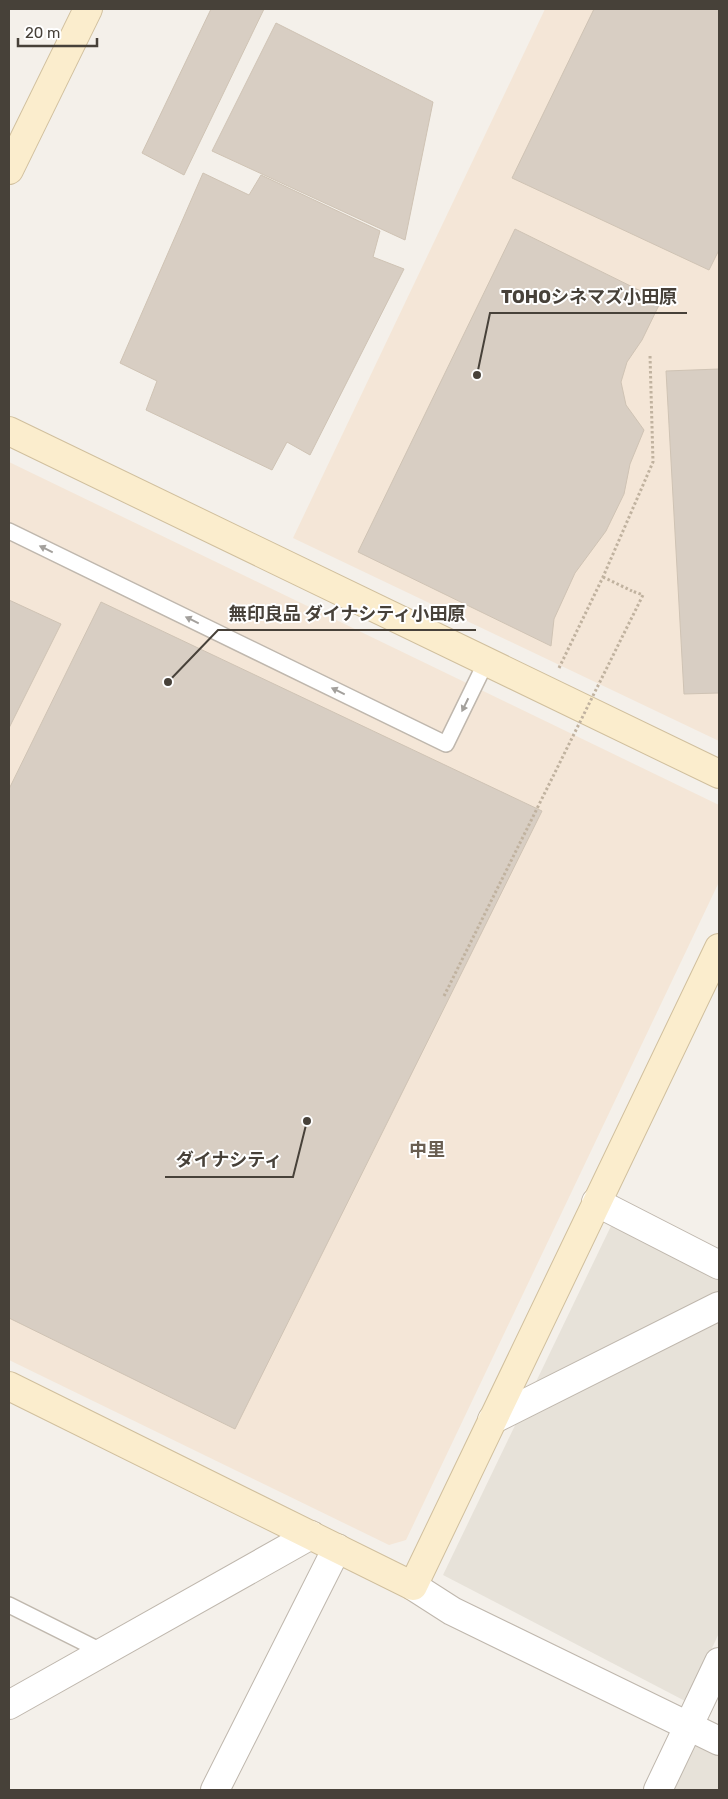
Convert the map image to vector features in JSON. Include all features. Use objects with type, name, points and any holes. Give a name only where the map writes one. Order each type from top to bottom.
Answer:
[{"type":"street","points":[[9,170],[88,9]]},
{"type":"street","points":[[9,431],[719,774]]},
{"type":"street","points":[[413,1586],[719,948]]},
{"type":"street","points":[[596,1202],[719,1265]]},
{"type":"street","points":[[492,1420],[719,1306]]},
{"type":"street","points":[[9,1386],[413,1586],[452,1611],[719,1740]]},
{"type":"street","points":[[9,1705],[311,1535]]},
{"type":"street","points":[[215,1790],[336,1548]]},
{"type":"street","points":[[658,1790],[719,1662]]},
{"type":"lane","points":[[9,531],[446,744],[486,662]]},
{"type":"lane","points":[[9,1605],[103,1652]]},
{"type":"path","points":[[558,670],[603,577],[653,462],[650,355]]},
{"type":"path","points":[[444,996],[642,595],[603,577]]},
{"type":"shaded area","points":[[545,9],[719,9],[719,741],[293,538]]},
{"type":"shaded area","points":[[9,462],[719,805],[719,882],[406,1540],[389,1545],[9,1360]]},
{"type":"shaded area","points":[[611,1226],[719,1280],[719,1633],[687,1702],[443,1575]]},
{"type":"shaded area","points":[[696,1743],[719,1755],[719,1790],[674,1790]]},
{"type":"building","points":[[211,9],[264,9],[184,175],[142,153]]},
{"type":"building","points":[[594,9],[719,9],[719,250],[709,270],[512,178]]},
{"type":"building","points":[[276,23],[433,102],[405,240],[212,151]]},
{"type":"building","points":[[203,173],[249,195],[261,175],[380,231],[373,257],[404,269],[310,455],[287,442],[272,470],[146,410],[157,381],[120,363]]},
{"type":"building","points":[[515,229],[661,301],[642,340],[627,362],[621,382],[626,405],[644,430],[630,464],[624,494],[606,531],[575,573],[554,619],[551,646],[358,552]]},
{"type":"building","points":[[719,369],[719,693],[684,694],[666,371]]},
{"type":"building","points":[[9,600],[61,624],[9,728]]},
{"type":"building","points":[[101,602],[542,811],[235,1429],[9,1318],[9,789]]},
{"type":"place","name":"TOHOシネマズ小田原","points":[[477,375]]},
{"type":"place","name":"無印良品 ダイナシティ小田原","points":[[168,682]]},
{"type":"place","name":"ダイナシティ","points":[[307,1121]]},
{"type":"district","name":"中里","points":[[427,1150]]}]
